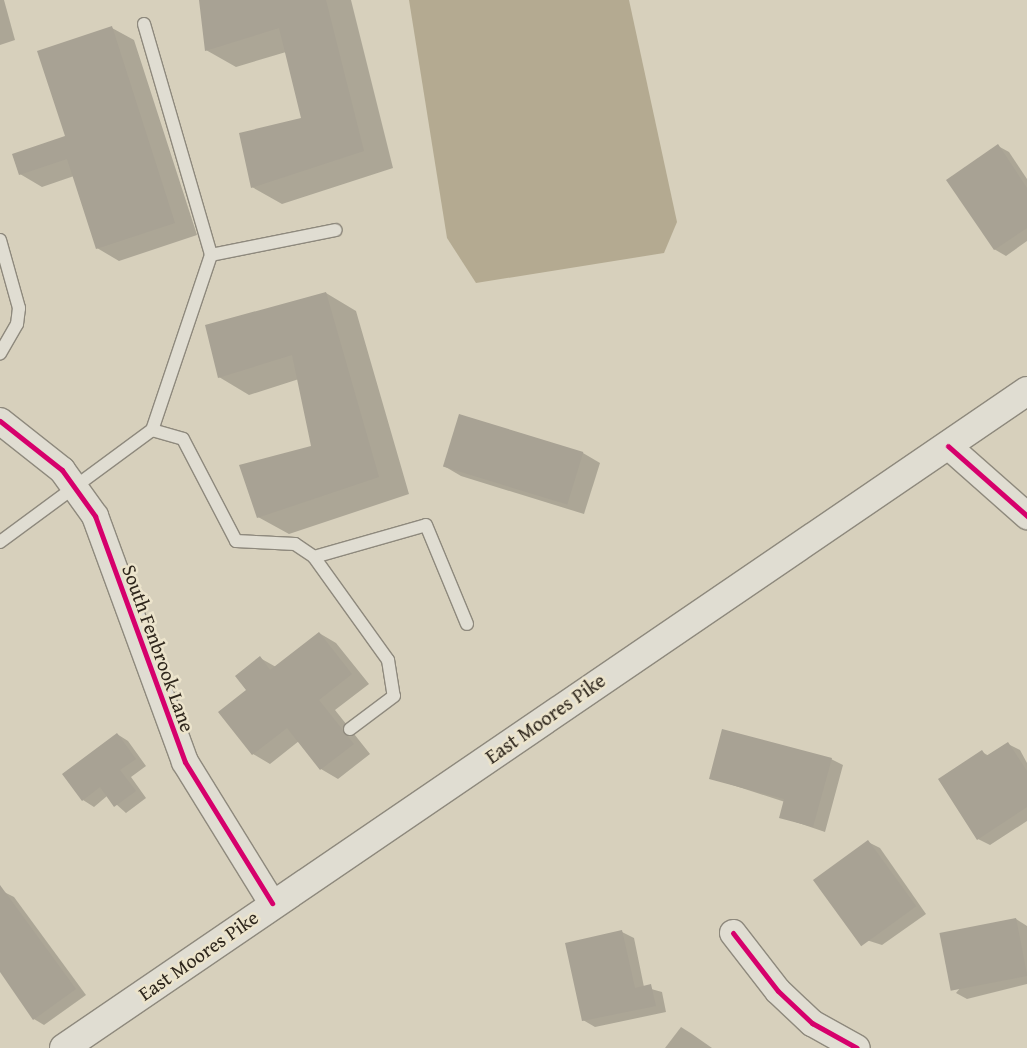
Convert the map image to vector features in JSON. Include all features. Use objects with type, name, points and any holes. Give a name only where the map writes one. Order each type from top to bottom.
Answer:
[{"type":"main road","name":"East Moores Pike","points":[[64,1048],[272,903],[1027,391]]},
{"type":"street","name":"South Fenbrook Lane","points":[[0,421],[62,470],[95,516],[185,762],[272,903]]},
{"type":"street","points":[[948,446],[1027,516]]},
{"type":"street","points":[[733,933],[778,991],[812,1023],[857,1048]]},
{"type":"lane","points":[[0,542],[76,489],[152,430],[211,255],[144,24]]},
{"type":"lane","points":[[211,255],[336,230]]},
{"type":"lane","points":[[0,240],[19,308],[17,324],[0,354]]},
{"type":"lane","points":[[152,430],[183,439],[236,541],[295,544],[314,557],[388,660],[394,696],[350,730]]},
{"type":"lane","points":[[314,557],[426,525],[467,624]]},
{"type":"shaded area","points":[[409,0],[629,0],[677,222],[664,253],[476,283],[447,238]]},
{"type":"building","points":[[199,0],[326,0],[364,151],[251,188],[239,133],[301,118],[279,28],[205,51]]},
{"type":"building","points":[[112,26],[175,223],[96,249],[67,159],[19,175],[12,154],[65,136],[37,51]]},
{"type":"building","points":[[998,144],[1027,188],[1027,228],[994,250],[946,180]]},
{"type":"building","points":[[326,292],[379,477],[257,518],[239,465],[311,446],[292,355],[218,378],[205,325]]},
{"type":"building","points":[[459,414],[583,452],[567,505],[443,467]]},
{"type":"building","points":[[319,632],[352,674],[319,700],[354,744],[320,770],[287,728],[252,755],[218,712],[246,690],[235,676],[260,656],[270,670]]},
{"type":"building","points":[[722,729],[832,758],[813,827],[779,818],[784,799],[709,779]]},
{"type":"building","points":[[117,733],[136,759],[120,770],[136,791],[114,807],[100,787],[82,801],[62,774]]},
{"type":"building","points":[[1008,742],[1027,771],[1027,807],[977,840],[938,779],[982,750],[986,756]]},
{"type":"building","points":[[868,840],[916,906],[861,946],[813,880]]},
{"type":"building","points":[[0,885],[76,989],[33,1020],[0,972]]},
{"type":"building","points":[[1016,918],[1027,976],[951,991],[939,933]]},
{"type":"building","points":[[622,930],[635,988],[651,984],[656,1006],[582,1021],[565,943]]},
{"type":"cycle path","points":[[0,421],[62,470],[95,516],[185,762],[272,903]]},
{"type":"cycle path","points":[[948,446],[1027,516]]},
{"type":"cycle path","points":[[733,933],[778,991],[812,1023],[857,1048]]}]
